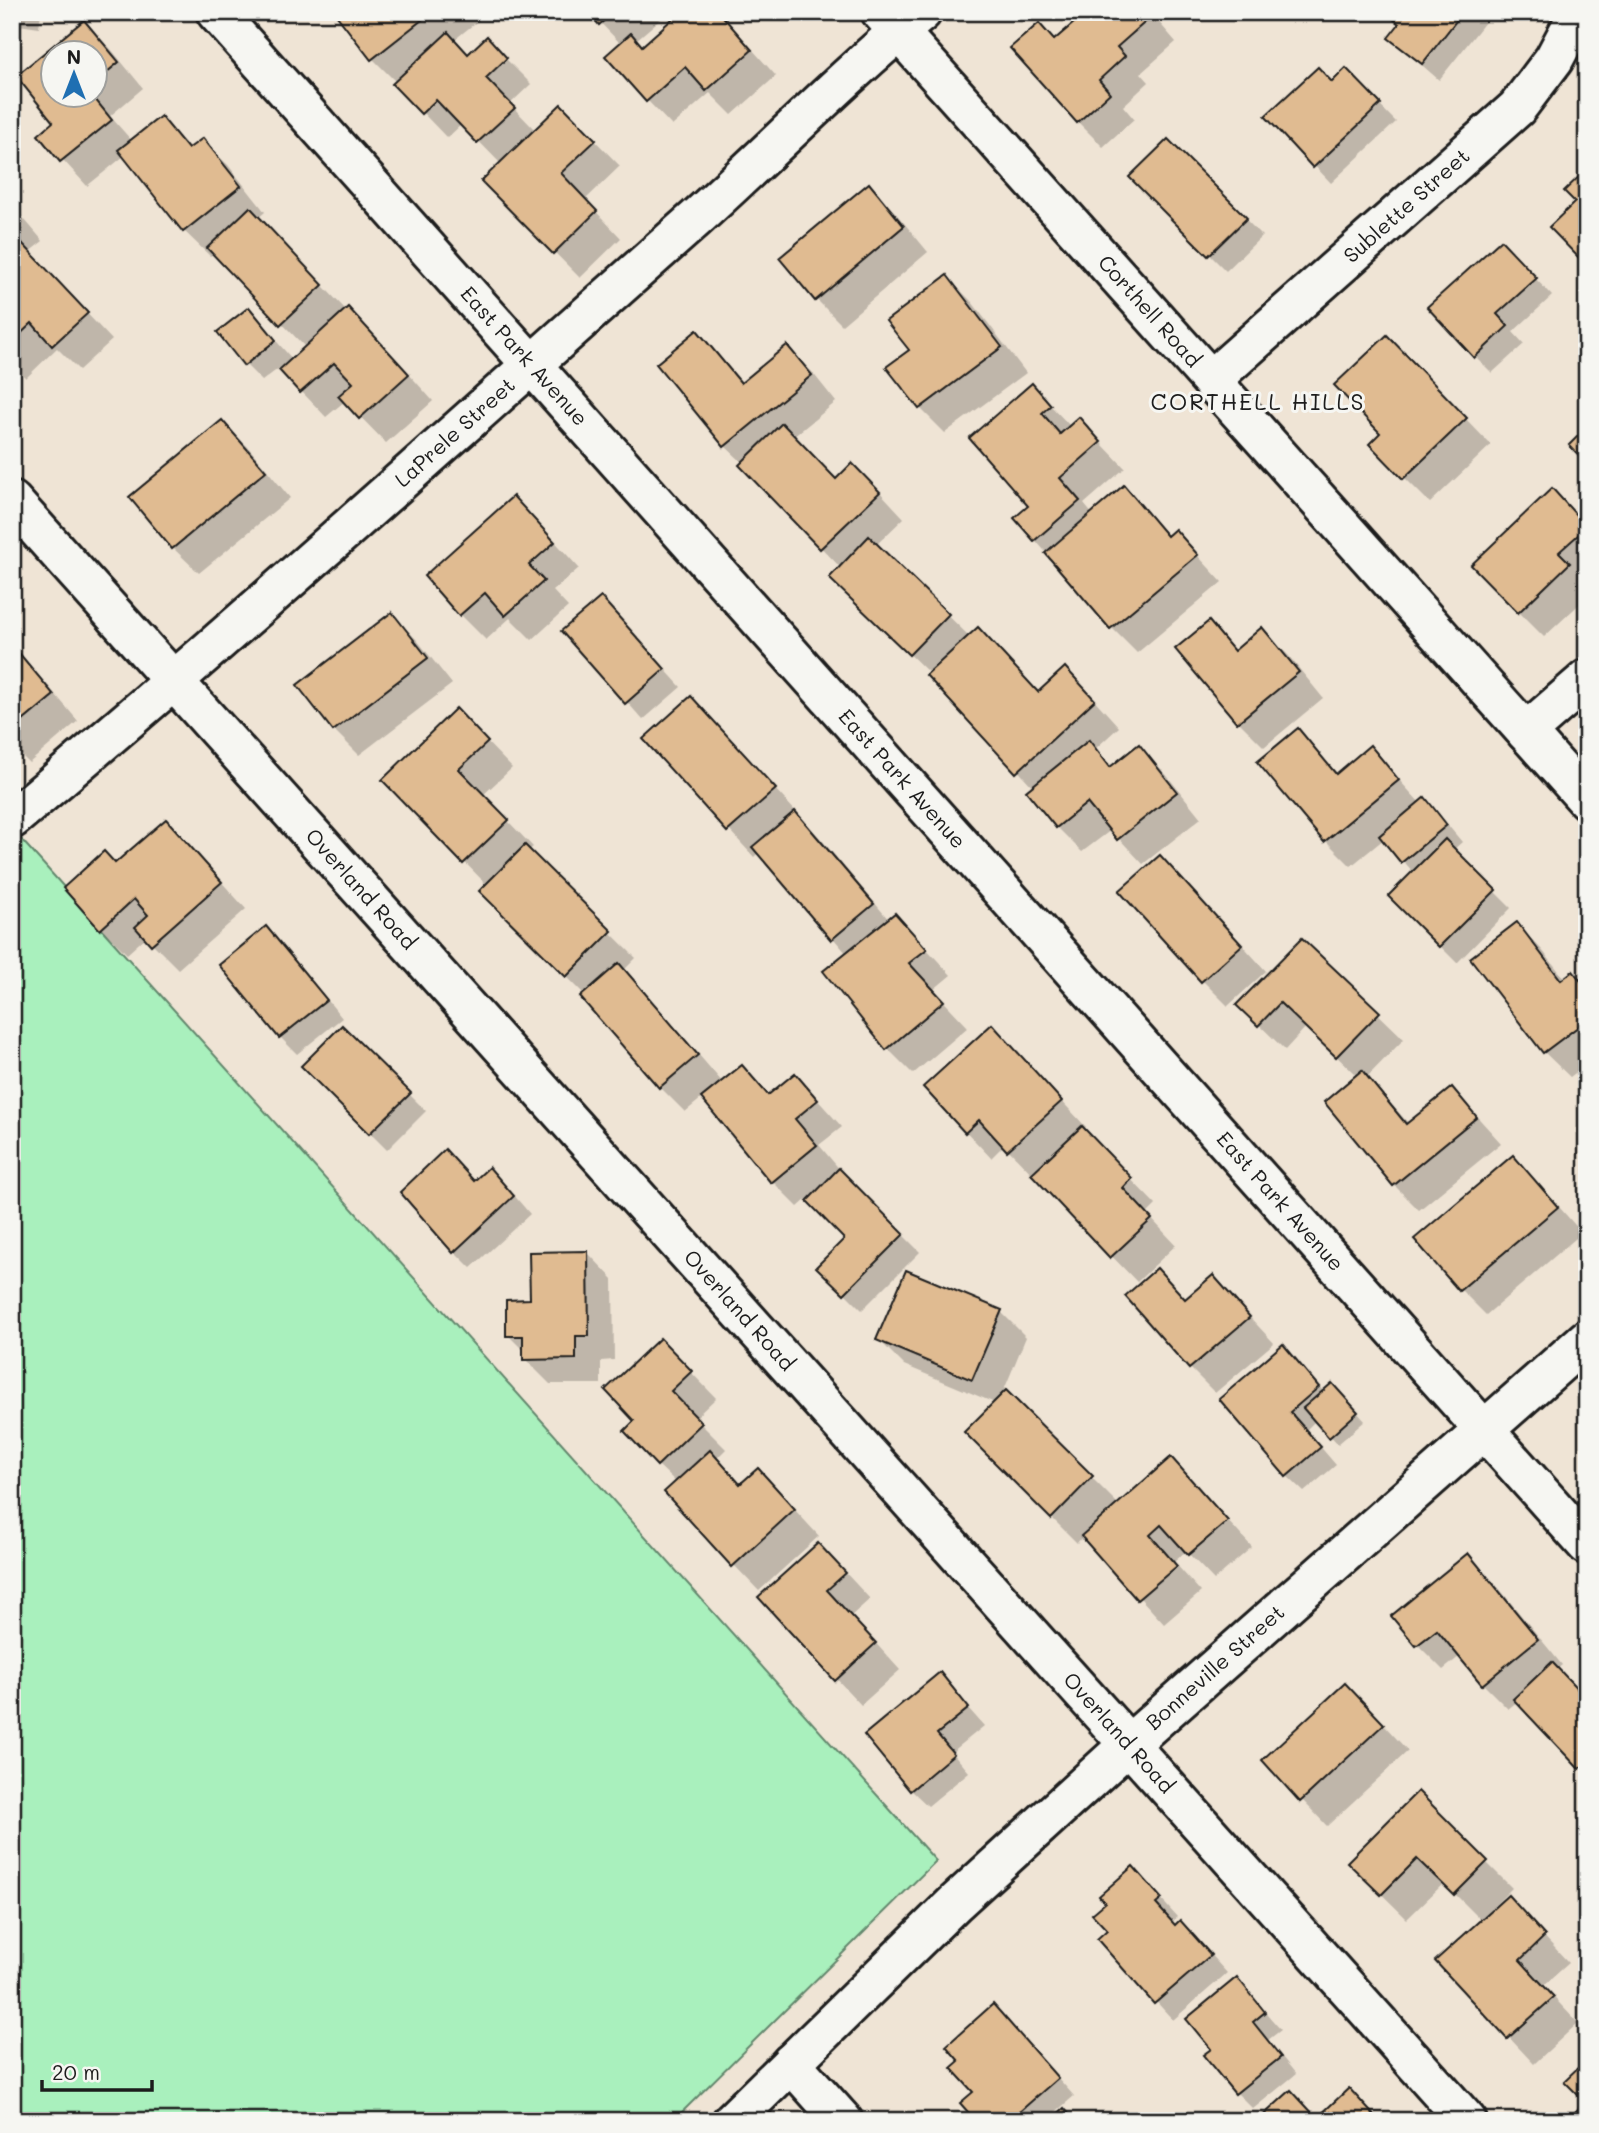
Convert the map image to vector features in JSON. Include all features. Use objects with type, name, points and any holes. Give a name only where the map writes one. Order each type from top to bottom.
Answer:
[{"type":"street","name":"East Park Avenue","points":[[216,12],[1587,1545]]},
{"type":"street","name":"Sublette Street","points":[[1211,380],[1517,108],[1554,59],[1579,12]]},
{"type":"street","name":"LaPrele Street","points":[[12,819],[174,683],[709,206],[900,19]]},
{"type":"street","name":"Corthell Road","points":[[900,19],[1211,380],[1587,800]]},
{"type":"street","name":"Overland Road","points":[[12,501],[1467,2121]]},
{"type":"street","points":[[1525,732],[1587,679]]},
{"type":"street","name":"Bonneville Street","points":[[732,2121],[955,1902],[1483,1428],[1587,1339]]},
{"type":"street","points":[[791,2063],[843,2121]]},
{"type":"green space","points":[[12,829],[936,1861],[673,2121],[12,2121]]},
{"type":"building","points":[[334,12],[432,12],[371,60]]},
{"type":"building","points":[[588,12],[614,12],[599,25]]},
{"type":"building","points":[[680,12],[719,12],[752,50],[706,91],[685,67],[646,102],[605,56],[631,33],[642,46]]},
{"type":"building","points":[[1081,12],[1149,12],[1152,16],[1117,47],[1125,56],[1099,80],[1110,93],[1077,123],[1010,48],[1039,23],[1054,40],[1083,15]]},
{"type":"building","points":[[1385,12],[1463,12],[1422,64],[1388,38],[1399,24]]},
{"type":"building","points":[[84,20],[99,38],[62,38]]},
{"type":"building","points":[[448,32],[468,54],[487,36],[507,58],[486,78],[515,108],[477,143],[436,100],[421,114],[392,84]]},
{"type":"building","points":[[108,49],[119,62],[108,71]]},
{"type":"building","points":[[38,58],[38,103],[16,76]]},
{"type":"building","points":[[1318,67],[1332,82],[1346,68],[1381,104],[1313,168],[1265,116]]},
{"type":"building","points":[[561,104],[596,140],[561,173],[597,211],[553,254],[481,181]]},
{"type":"building","points":[[42,108],[102,108],[112,120],[60,162],[38,135],[53,122]]},
{"type":"building","points":[[161,116],[188,149],[203,138],[241,186],[183,232],[118,150]]},
{"type":"building","points":[[1168,139],[1247,218],[1208,256],[1129,177]]},
{"type":"building","points":[[1587,169],[1587,256],[1582,261],[1549,227],[1575,202],[1564,191]]},
{"type":"building","points":[[869,183],[904,226],[815,301],[779,258]]},
{"type":"building","points":[[250,207],[323,285],[280,325],[207,248]]},
{"type":"building","points":[[1501,240],[1537,278],[1497,314],[1508,326],[1474,358],[1427,307]]},
{"type":"building","points":[[22,243],[88,313],[52,346],[32,323],[12,342],[12,253]]},
{"type":"building","points":[[947,275],[1002,347],[919,409],[886,367],[909,350],[886,321]]},
{"type":"building","points":[[249,307],[276,340],[244,366],[217,332]]},
{"type":"building","points":[[348,307],[409,374],[359,419],[338,396],[353,383],[334,363],[300,393],[279,370]]},
{"type":"building","points":[[697,330],[741,383],[787,345],[812,375],[724,447],[656,364]]},
{"type":"building","points":[[1387,335],[1467,418],[1403,479],[1369,444],[1380,433],[1334,385]]},
{"type":"building","points":[[1032,383],[1051,405],[1042,413],[1060,434],[1079,417],[1101,442],[1060,478],[1080,501],[1034,541],[1014,518],[1028,506],[969,438]]},
{"type":"building","points":[[222,420],[266,471],[172,549],[129,497]]},
{"type":"building","points":[[782,423],[836,479],[852,463],[880,492],[820,549],[739,465]]},
{"type":"building","points":[[1587,427],[1587,464],[1569,445]]},
{"type":"building","points":[[1124,485],[1167,536],[1175,529],[1198,555],[1110,629],[1045,553]]},
{"type":"building","points":[[1552,488],[1587,527],[1559,552],[1570,563],[1518,613],[1471,565]]},
{"type":"building","points":[[513,496],[555,542],[529,565],[544,581],[505,616],[485,593],[459,616],[424,576]]},
{"type":"building","points":[[869,536],[949,614],[909,655],[829,578]]},
{"type":"building","points":[[601,597],[665,669],[625,704],[561,631]]},
{"type":"building","points":[[392,612],[428,658],[333,731],[297,685]]},
{"type":"building","points":[[1209,621],[1234,651],[1262,627],[1299,672],[1237,723],[1175,649]]},
{"type":"building","points":[[978,627],[1038,692],[1065,667],[1095,700],[1016,773],[926,675]]},
{"type":"building","points":[[19,653],[54,695],[12,730],[12,659]]},
{"type":"building","points":[[691,696],[776,789],[727,832],[643,739]]},
{"type":"building","points":[[456,708],[488,742],[459,769],[509,820],[463,864],[382,780]]},
{"type":"building","points":[[1298,728],[1336,774],[1370,745],[1399,780],[1324,842],[1257,762]]},
{"type":"building","points":[[1089,740],[1110,767],[1139,744],[1177,792],[1117,840],[1087,803],[1056,828],[1026,791]]},
{"type":"building","points":[[1425,797],[1447,825],[1401,863],[1379,836]]},
{"type":"building","points":[[795,811],[874,904],[831,940],[752,847]]},
{"type":"building","points":[[166,819],[222,882],[151,945],[135,927],[148,915],[134,899],[100,930],[63,888],[104,851],[115,863]]},
{"type":"building","points":[[1445,839],[1496,890],[1439,947],[1388,896]]},
{"type":"building","points":[[525,845],[612,931],[566,977],[479,891]]},
{"type":"building","points":[[1160,855],[1242,945],[1201,982],[1119,891]]},
{"type":"building","points":[[895,913],[927,949],[909,963],[944,1001],[886,1050],[823,971]]},
{"type":"building","points":[[1517,922],[1561,980],[1573,971],[1587,989],[1587,1020],[1543,1053],[1470,958]]},
{"type":"building","points":[[266,926],[327,1000],[279,1038],[219,965]]},
{"type":"building","points":[[1302,938],[1380,1012],[1336,1057],[1280,1003],[1258,1026],[1236,1005]]},
{"type":"building","points":[[619,963],[698,1055],[659,1088],[580,997]]},
{"type":"building","points":[[992,1024],[1062,1101],[1007,1151],[979,1120],[965,1133],[923,1087]]},
{"type":"building","points":[[342,1025],[411,1093],[369,1134],[301,1066]]},
{"type":"building","points":[[742,1065],[768,1095],[795,1073],[818,1100],[795,1119],[817,1145],[771,1183],[701,1098]]},
{"type":"building","points":[[1362,1070],[1406,1124],[1452,1087],[1477,1117],[1393,1186],[1324,1102]]},
{"type":"building","points":[[1082,1126],[1132,1178],[1123,1188],[1152,1219],[1110,1258],[1031,1174]]},
{"type":"building","points":[[445,1149],[474,1181],[489,1167],[514,1196],[453,1253],[400,1192]]},
{"type":"building","points":[[1513,1155],[1558,1207],[1459,1291],[1414,1239]]},
{"type":"building","points":[[839,1168],[904,1234],[844,1294],[816,1267],[844,1239],[807,1201]]},
{"type":"building","points":[[588,1251],[589,1336],[576,1336],[576,1359],[523,1360],[523,1336],[506,1336],[506,1300],[530,1299],[529,1252]]},
{"type":"building","points":[[1157,1268],[1185,1299],[1213,1275],[1250,1317],[1189,1369],[1125,1296]]},
{"type":"building","points":[[906,1270],[1002,1310],[972,1380],[876,1340]]},
{"type":"building","points":[[660,1338],[692,1371],[671,1391],[702,1423],[657,1466],[624,1431],[634,1421],[605,1390]]},
{"type":"building","points":[[1283,1344],[1319,1387],[1290,1412],[1321,1447],[1286,1477],[1219,1399]]},
{"type":"building","points":[[1332,1383],[1358,1412],[1329,1438],[1303,1408]]},
{"type":"building","points":[[1006,1390],[1093,1476],[1051,1519],[964,1432]]},
{"type":"building","points":[[710,1450],[740,1484],[758,1468],[795,1509],[732,1567],[664,1492]]},
{"type":"building","points":[[1171,1457],[1228,1521],[1188,1555],[1161,1525],[1150,1535],[1177,1566],[1137,1600],[1081,1536]]},
{"type":"building","points":[[818,1543],[846,1573],[827,1590],[876,1643],[835,1681],[758,1597]]},
{"type":"building","points":[[1468,1553],[1538,1639],[1482,1685],[1437,1630],[1416,1646],[1391,1616]]},
{"type":"building","points":[[1552,1662],[1587,1699],[1587,1762],[1579,1769],[1513,1699]]},
{"type":"building","points":[[940,1672],[969,1708],[937,1734],[954,1754],[910,1791],[864,1735]]},
{"type":"building","points":[[1345,1683],[1384,1724],[1300,1802],[1262,1760]]},
{"type":"building","points":[[1418,1791],[1488,1861],[1454,1895],[1417,1859],[1381,1895],[1347,1862]]},
{"type":"building","points":[[1133,1866],[1162,1899],[1156,1904],[1175,1925],[1180,1920],[1211,1955],[1154,2004],[1097,1939],[1107,1930],[1092,1914],[1105,1903],[1099,1896]]},
{"type":"building","points":[[1508,1895],[1545,1936],[1520,1960],[1554,1997],[1507,2039],[1435,1961]]},
{"type":"building","points":[[1237,1977],[1265,2012],[1253,2022],[1281,2057],[1235,2094],[1203,2055],[1211,2049],[1186,2019]]},
{"type":"building","points":[[993,2004],[1058,2078],[1009,2121],[976,2121],[960,2103],[973,2092],[951,2068],[959,2061],[946,2046]]},
{"type":"building","points":[[1587,2059],[1587,2121],[1582,2121],[1574,2113],[1585,2102],[1564,2081]]},
{"type":"building","points":[[1349,2088],[1379,2121],[1257,2121],[1291,2090],[1317,2118]]},
{"type":"building","points":[[1064,2108],[1075,2121],[1050,2121]]},
{"type":"district","name":"CORTHELL HILLS","points":[[1258,402]]}]
